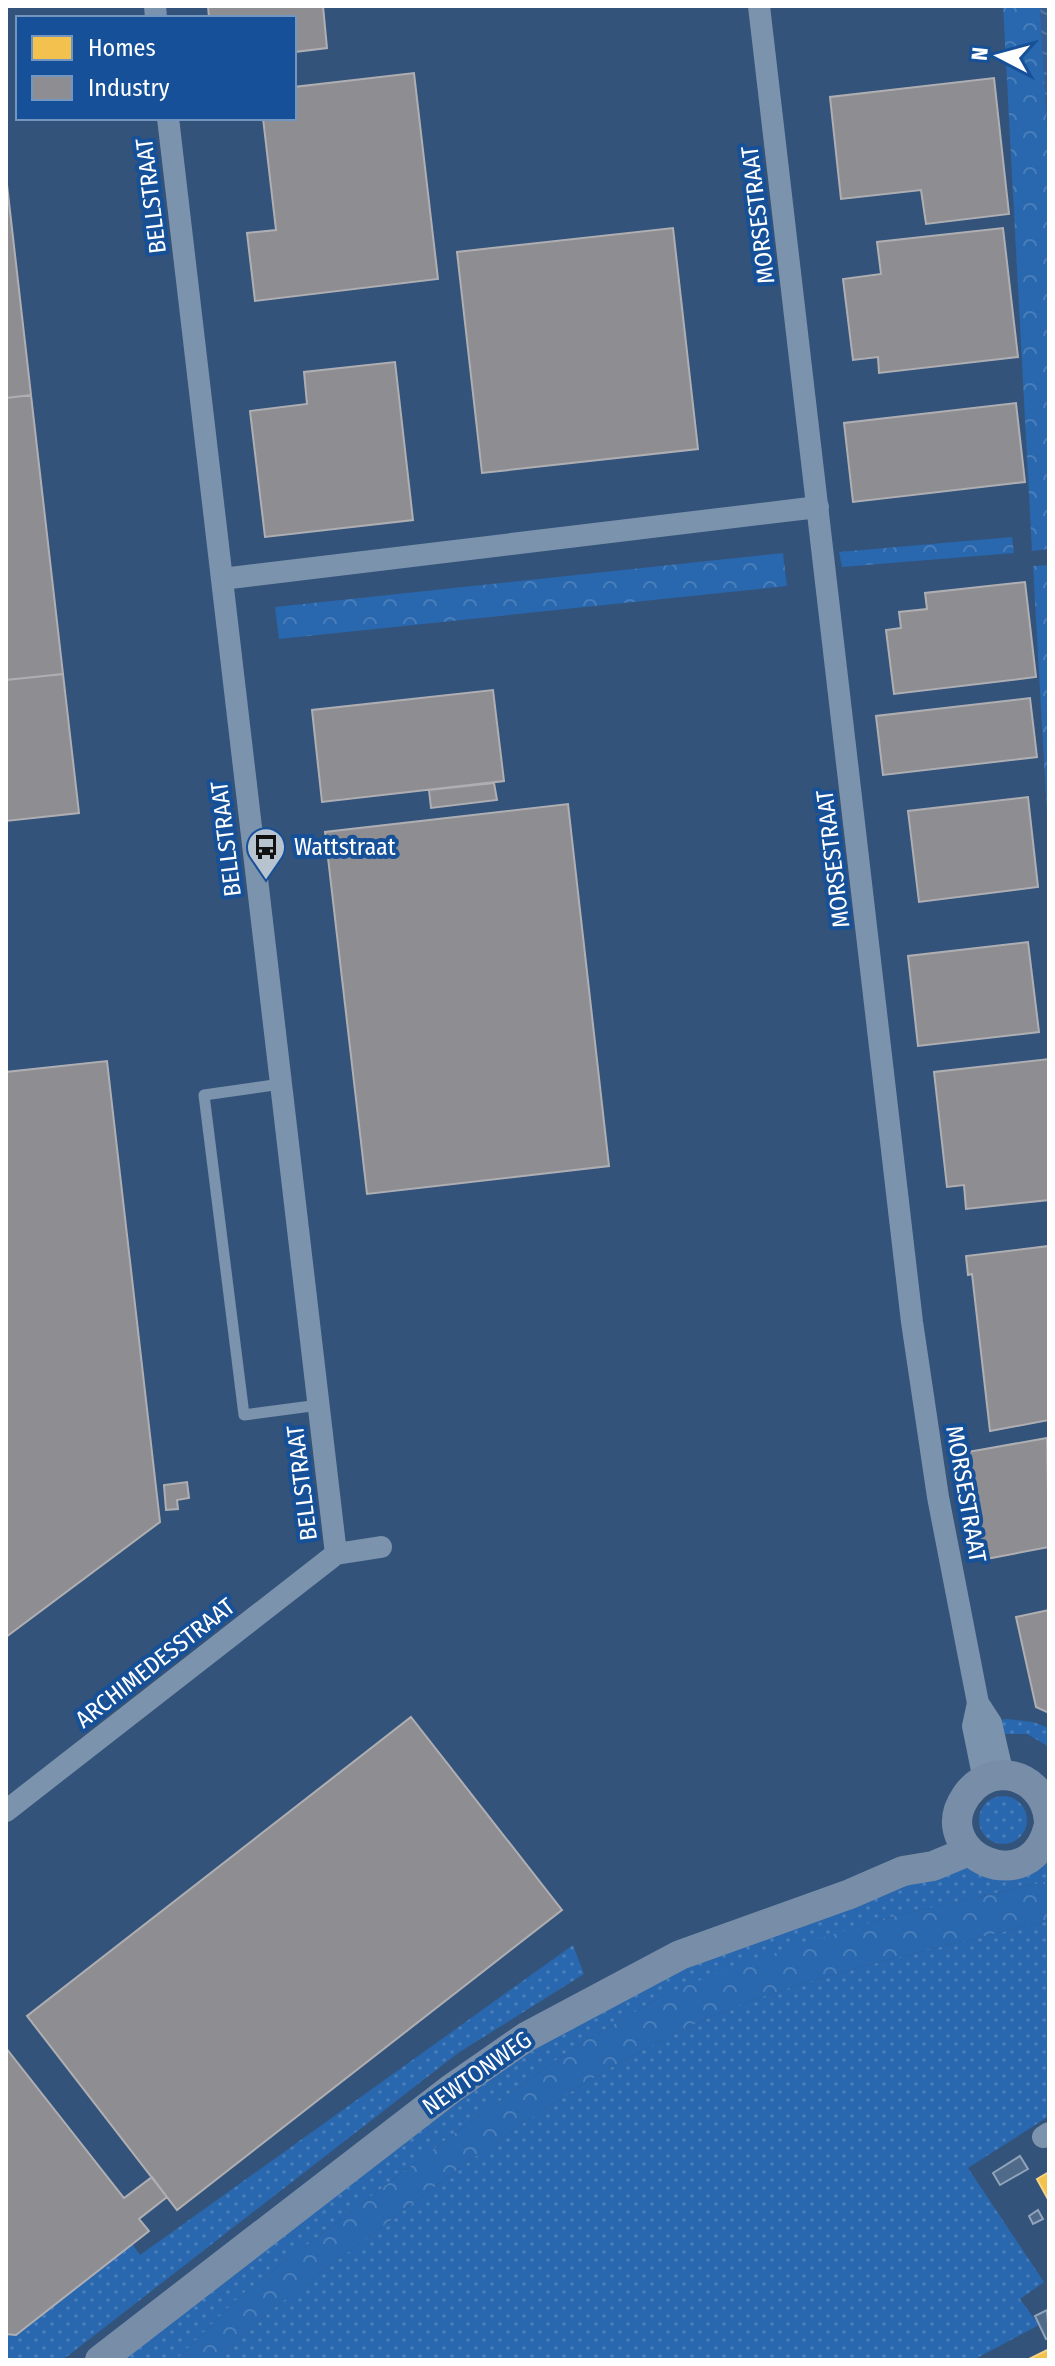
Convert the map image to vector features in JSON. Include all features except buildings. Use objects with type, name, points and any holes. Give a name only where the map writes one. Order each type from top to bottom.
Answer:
[{"type":"main road","points":[[994,1777],[1027,1782],[1037,1790],[1049,1823],[1040,1849],[1028,1860],[1013,1866],[997,1866],[982,1861],[964,1841],[958,1815],[971,1788],[994,1777]]},
{"type":"main road","name":"NEWTONWEG","points":[[100,2360],[451,2089],[526,2037],[680,1955],[850,1894],[903,1871],[924,1848],[964,1841]]},
{"type":"street","name":"MORSESTRAAT","points":[[759,6],[912,1322],[938,1497],[978,1703],[991,1723],[994,1777]]},
{"type":"street","name":"BELLSTRAAT","points":[[168,120],[336,1554]]},
{"type":"street","points":[[222,579],[818,507]]},
{"type":"street","points":[[336,1554],[381,1547]]},
{"type":"street","name":"ARCHIMEDESSTRAAT","points":[[6,1811],[336,1554]]},
{"type":"lane","points":[[281,1084],[204,1095],[244,1415],[319,1405]]},
{"type":"green space","points":[[1003,6],[1040,6],[1049,161],[1049,549],[1032,551]]},
{"type":"green space","points":[[1012,537],[1014,553],[842,567],[839,552]]},
{"type":"green space","points":[[783,553],[787,586],[279,639],[275,607]]},
{"type":"green space","points":[[1049,565],[1049,850],[1033,566]]},
{"type":"green space","points":[[999,1720],[1033,1722],[1049,1728],[1049,1747],[1027,1734],[1002,1734]]},
{"type":"green space","points":[[1003,1796],[1012,1797],[1020,1803],[1026,1811],[1026,1829],[1020,1837],[1012,1843],[1003,1844],[994,1843],[986,1837],[980,1829],[979,1820],[980,1811],[986,1803],[994,1797]]},
{"type":"green space","points":[[1049,1851],[1049,1881],[878,1920],[664,1995],[573,2048],[444,2141],[240,2296],[176,2360],[119,2360],[483,2079],[652,1979],[951,1866]]},
{"type":"green space","points":[[1049,1881],[1049,1920],[807,1982],[719,2013],[667,2037],[518,2126],[275,2307],[220,2360],[176,2360],[240,2296],[444,2141],[573,2048],[664,1995],[737,1965],[878,1920]]},
{"type":"green space","points":[[1049,1920],[1049,2116],[968,2168],[1044,2282],[1020,2299],[1039,2325],[973,2360],[220,2360],[275,2307],[518,2126],[667,2037],[719,2013],[807,1982]]},
{"type":"green space","points":[[573,1945],[584,1974],[458,2053],[69,2355],[61,2360],[6,2360],[6,2065],[140,2255]]},
{"type":"water","points":[[1040,6],[1049,6],[1049,161]]},
{"type":"place","name":"Wattstraat","points":[[266,881]]}]
